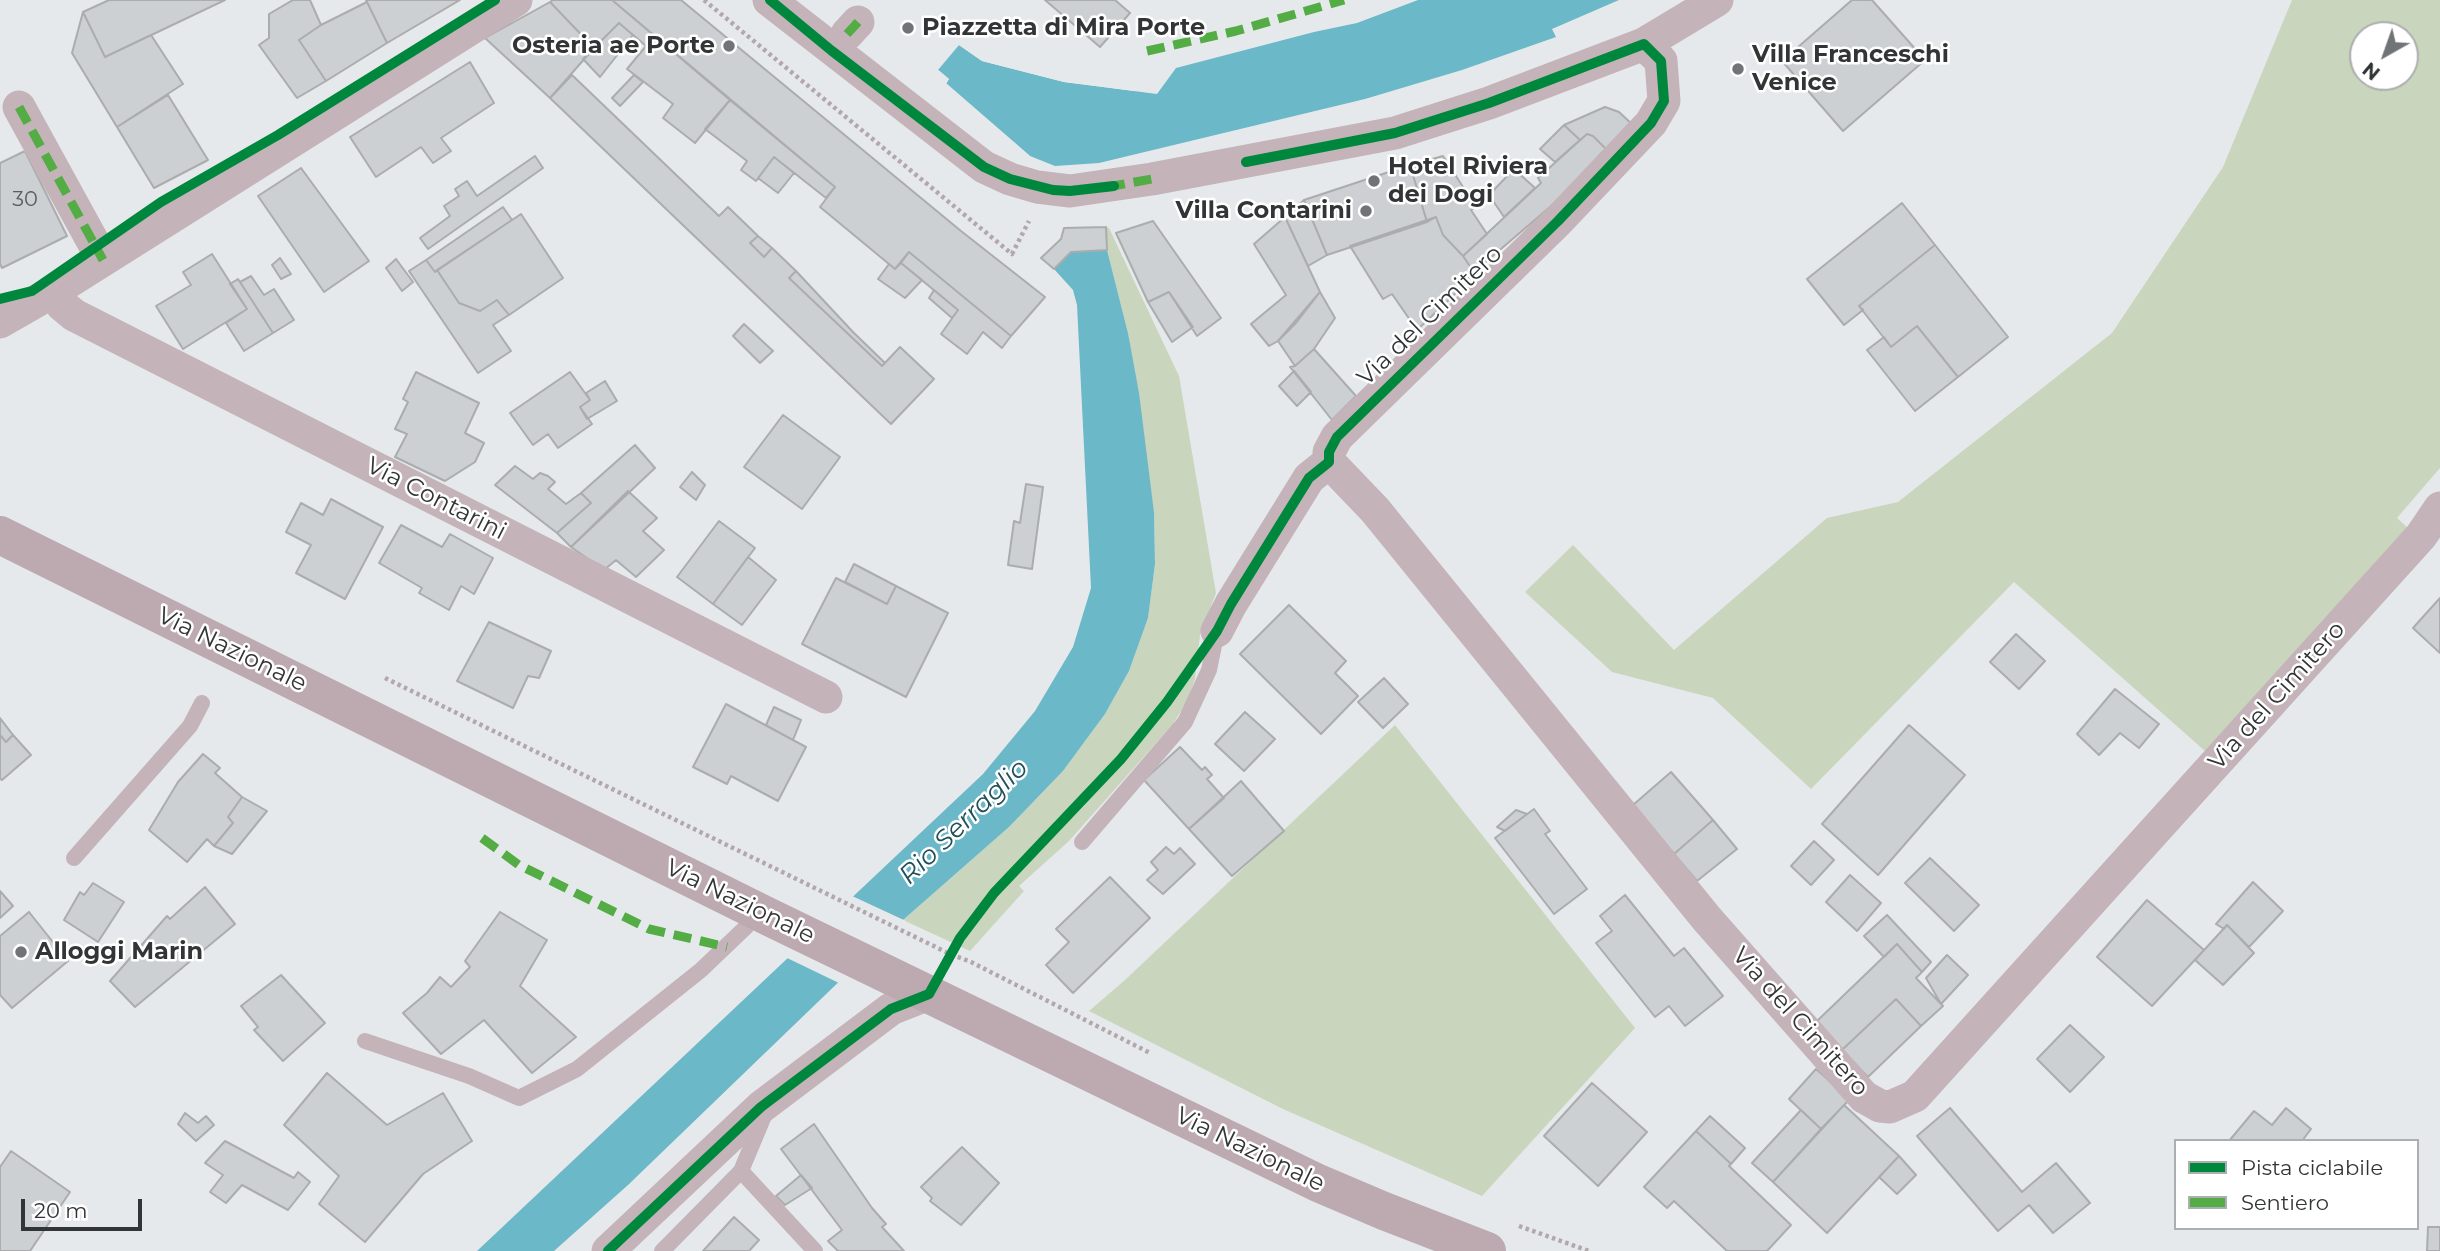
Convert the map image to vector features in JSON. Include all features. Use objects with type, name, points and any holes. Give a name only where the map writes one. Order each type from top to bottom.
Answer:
[{"type":"main road","name":"Via Nazionale","points":[[0,535],[762,914],[1318,1183],[1384,1212],[1488,1251]]},
{"type":"street","points":[[3,312],[54,292],[516,0]]},
{"type":"street","points":[[770,0],[984,167],[1010,179],[1053,190],[1070,191],[1114,186],[1395,133],[1489,103],[1644,44],[1717,0]]},
{"type":"street","name":"Via del Cimitero","points":[[1644,44],[1661,61],[1664,101],[1651,123],[1558,221],[1338,437],[1329,452],[1329,462],[1376,510],[1724,939],[1864,1097],[1890,1107],[1915,1096],[2421,536],[2440,508]]},
{"type":"street","points":[[19,107],[103,260]]},
{"type":"street","name":"Via Contarini","points":[[54,292],[62,305],[74,314],[826,697]]},
{"type":"street","name":"Via del Cimitero","points":[[1217,631],[1309,478],[1329,462]]},
{"type":"street","points":[[608,1251],[761,1107],[891,1009],[929,994]]},
{"type":"lane","name":"Via del Cimitero","points":[[1082,842],[1185,722],[1209,670],[1217,631]]},
{"type":"lane","points":[[74,858],[190,726],[202,702]]},
{"type":"lane","points":[[365,1041],[469,1076],[519,1098],[577,1069],[718,954],[762,914]]},
{"type":"lane","points":[[662,1251],[741,1171],[765,1113],[761,1107]]},
{"type":"lane","points":[[741,1171],[815,1251]]},
{"type":"path","points":[[902,162],[907,156]]},
{"type":"path","points":[[967,216],[972,210]]},
{"type":"path","points":[[381,676],[1157,1057]]},
{"type":"path","points":[[1518,1225],[1589,1251]]},
{"type":"green space","points":[[2292,0],[2440,0],[2440,468],[2397,518],[2409,529],[2205,751],[2014,582],[1811,789],[1713,698],[1612,672],[1525,592],[1573,545],[1674,650],[1827,518],[1898,502],[2112,333],[2223,167]]},
{"type":"green space","points":[[1106,227],[1109,228],[1179,376],[1216,593],[1200,635],[1195,679],[1187,702],[1172,725],[1069,841],[1019,886],[1024,891],[970,951],[903,920],[1009,827],[1063,771],[1105,714],[1129,671],[1148,618],[1155,564],[1154,512],[1128,333],[1107,250]]},
{"type":"green space","points":[[1395,725],[1635,1028],[1482,1196],[1283,1109],[1089,1011]]},
{"type":"water","points":[[1418,0],[1619,0],[1552,29],[1556,37],[1462,70],[1365,99],[1099,163],[1055,166],[1030,156],[946,83],[949,79],[938,70],[959,45],[982,61],[1064,82],[1157,94],[1176,68],[1357,23]]},
{"type":"water","name":"Rio Serraglio","points":[[1107,250],[1128,333],[1139,393],[1154,512],[1155,564],[1148,618],[1129,671],[1105,714],[1063,771],[1009,827],[903,920],[628,1185],[554,1251],[477,1251],[983,774],[1035,711],[1073,647],[1091,588],[1077,305],[1073,290],[1054,269],[1071,252]]},
{"type":"pier","points":[[961,42],[984,58],[1064,78],[1135,88],[1135,91],[1064,82],[982,61],[956,43]]},
{"type":"pier","points":[[936,68],[949,79],[946,84],[1030,156],[1021,153],[943,86],[944,80],[936,72]]},
{"type":"pier","points":[[850,895],[906,921],[841,984],[785,957]]},
{"type":"building","points":[[109,0],[225,0],[105,57],[83,12]]},
{"type":"building","points":[[293,0],[310,0],[321,25],[299,40],[326,81],[297,98],[259,45],[269,38],[269,14]]},
{"type":"building","points":[[366,0],[460,0],[387,43]]},
{"type":"building","points":[[612,0],[730,100],[695,143],[663,118],[673,104],[627,69],[646,46],[619,23],[594,48],[550,2]]},
{"type":"building","points":[[612,0],[681,0],[1045,297],[1011,336],[909,252],[895,269],[820,207],[835,187]]},
{"type":"building","points":[[1045,0],[1115,0],[1130,13],[1100,47]]},
{"type":"building","points":[[1852,0],[1872,0],[1925,60],[1843,131],[1782,61]]},
{"type":"building","points":[[367,2],[387,43],[326,81],[299,40],[321,25]]},
{"type":"building","points":[[550,2],[594,48],[550,98],[485,38]]},
{"type":"building","points":[[83,12],[105,57],[151,35],[183,84],[117,127],[72,53]]},
{"type":"building","points":[[619,23],[633,35],[600,77],[583,59]]},
{"type":"building","points":[[470,62],[494,103],[441,138],[451,151],[433,163],[421,147],[376,177],[350,137]]},
{"type":"building","points":[[572,75],[719,216],[728,207],[758,236],[750,243],[764,257],[772,248],[796,271],[789,278],[882,366],[900,347],[934,379],[891,424],[550,98]]},
{"type":"building","points":[[634,75],[643,82],[620,106],[612,98]]},
{"type":"building","points":[[168,95],[208,160],[154,188],[117,127]]},
{"type":"building","points":[[730,100],[835,187],[826,198],[774,157],[756,181],[741,170],[747,161],[705,129]]},
{"type":"building","points":[[1605,107],[1619,112],[1634,126],[1609,152],[1593,136],[1587,134],[1580,140],[1564,125]]},
{"type":"building","points":[[1564,125],[1580,140],[1555,162],[1540,149]]},
{"type":"building","points":[[1587,134],[1593,136],[1609,152],[1474,272],[1463,256],[1541,183],[1538,178]]},
{"type":"building","points":[[25,151],[67,236],[2,268],[0,163]]},
{"type":"building","points":[[535,156],[543,168],[428,249],[420,238],[450,216],[444,206],[459,196],[455,189],[467,181],[477,196]]},
{"type":"building","points":[[1443,156],[1476,207],[1471,210],[1487,234],[1463,256],[1443,235],[1436,217],[1427,222],[1410,165]]},
{"type":"building","points":[[774,157],[794,173],[778,193],[758,178]]},
{"type":"building","name":"Villa Contarini","points":[[1410,165],[1427,222],[1327,255],[1304,200]]},
{"type":"building","points":[[301,168],[369,261],[324,292],[258,196]]},
{"type":"building","points":[[1514,169],[1535,188],[1504,217],[1489,195]]},
{"type":"building","points":[[1304,200],[1327,255],[1308,266],[1285,217]]},
{"type":"building","points":[[1902,203],[1935,245],[1859,306],[1863,310],[1844,325],[1807,279]]},
{"type":"building","points":[[503,207],[512,220],[435,272],[426,260]]},
{"type":"building","points":[[521,214],[563,278],[509,315],[497,300],[480,311],[459,303],[437,270]]},
{"type":"building","points":[[1285,217],[1320,292],[1296,323],[1269,346],[1251,324],[1286,295],[1254,244]]},
{"type":"building","points":[[1436,217],[1443,235],[1474,272],[1417,330],[1392,294],[1383,299],[1350,246]]},
{"type":"building","points":[[1153,221],[1221,318],[1197,336],[1169,292],[1148,302],[1116,233]]},
{"type":"building","points":[[1106,227],[1107,250],[1071,252],[1054,269],[1041,258],[1061,239],[1064,228]]},
{"type":"building","points":[[758,236],[772,248],[764,257],[750,243]]},
{"type":"building","points":[[1935,245],[2008,337],[1958,377],[1917,326],[1891,347],[1859,306]]},
{"type":"building","points":[[909,252],[1011,336],[1002,348],[983,332],[967,354],[941,334],[958,310],[901,263]]},
{"type":"building","points":[[212,254],[247,309],[183,349],[156,306],[191,285],[183,272]]},
{"type":"building","points":[[280,258],[291,274],[281,279],[272,265]]},
{"type":"building","points":[[396,259],[413,282],[402,291],[386,268]]},
{"type":"building","points":[[426,260],[435,272],[437,270],[459,303],[480,311],[497,300],[509,315],[493,325],[511,351],[478,373],[409,271]]},
{"type":"building","points":[[901,263],[922,280],[905,298],[878,279],[889,264],[895,269]]},
{"type":"building","points":[[796,271],[885,363],[882,366],[789,278]]},
{"type":"building","points":[[251,276],[264,295],[274,289],[294,320],[273,333],[240,282]]},
{"type":"building","points":[[238,279],[273,333],[244,351],[226,323],[247,309],[230,284]]},
{"type":"building","points":[[934,290],[958,310],[952,318],[929,298]]},
{"type":"building","points":[[1169,292],[1193,327],[1172,342],[1148,302]]},
{"type":"building","points":[[1320,292],[1335,318],[1314,349],[1295,366],[1278,341]]},
{"type":"building","points":[[744,324],[773,351],[760,363],[733,336]]},
{"type":"building","points":[[1917,326],[1958,377],[1915,411],[1867,350],[1884,337],[1891,347]]},
{"type":"building","points":[[1314,349],[1356,396],[1332,420],[1290,367],[1295,366]]},
{"type":"building","points":[[1294,371],[1311,392],[1297,406],[1279,386]]},
{"type":"building","points":[[416,372],[479,403],[465,433],[484,443],[475,462],[445,481],[395,457],[407,434],[395,429],[408,402],[403,399]]},
{"type":"building","points":[[570,372],[590,400],[580,407],[592,424],[558,448],[548,434],[533,445],[510,413]]},
{"type":"building","points":[[605,381],[617,401],[587,419],[580,407],[590,400],[586,393]]},
{"type":"building","points":[[783,415],[840,457],[802,509],[744,467]]},
{"type":"building","points":[[635,445],[655,468],[571,547],[557,533],[591,503],[581,493]]},
{"type":"building","points":[[515,466],[533,479],[540,473],[548,476],[555,482],[548,489],[566,504],[581,493],[591,503],[557,533],[495,485]]},
{"type":"building","points":[[692,472],[705,485],[696,500],[680,487]]},
{"type":"building","points":[[1026,484],[1043,487],[1032,569],[1008,565],[1014,521],[1020,523]]},
{"type":"building","points":[[628,491],[657,518],[643,531],[664,550],[636,577],[616,560],[604,570],[571,547]]},
{"type":"building","points":[[331,499],[383,527],[345,599],[296,573],[311,545],[286,532],[301,503],[323,515]]},
{"type":"building","points":[[719,521],[755,548],[713,604],[677,577]]},
{"type":"building","points":[[401,525],[442,547],[450,534],[493,558],[474,594],[461,586],[449,610],[419,593],[422,588],[379,563]]},
{"type":"building","points":[[748,557],[776,580],[742,625],[713,604]]},
{"type":"building","points":[[854,564],[896,586],[887,604],[845,582]]},
{"type":"building","points":[[836,578],[887,604],[896,586],[948,613],[906,697],[802,644]]},
{"type":"building","points":[[2440,598],[2440,653],[2413,628]]},
{"type":"building","points":[[1289,605],[1346,661],[1335,673],[1358,696],[1321,734],[1240,654]]},
{"type":"building","points":[[489,622],[551,651],[539,678],[528,676],[513,708],[457,681]]},
{"type":"building","points":[[2016,634],[2045,661],[2019,689],[1990,662]]},
{"type":"building","points":[[1384,678],[1408,704],[1383,728],[1358,702]]},
{"type":"building","points":[[2115,689],[2159,724],[2139,748],[2120,733],[2099,755],[2077,734]]},
{"type":"building","points":[[726,704],[806,747],[778,801],[731,776],[727,784],[693,767]]},
{"type":"building","points":[[774,707],[801,720],[793,740],[766,725]]},
{"type":"building","points":[[1245,712],[1275,739],[1244,771],[1215,744]]},
{"type":"building","points":[[0,718],[13,735],[6,742],[0,735]]},
{"type":"building","points":[[1909,725],[1965,775],[1878,875],[1822,824]]},
{"type":"building","points":[[0,735],[6,742],[13,735],[31,755],[2,780],[0,779]]},
{"type":"building","points":[[1180,747],[1202,770],[1205,767],[1212,775],[1207,779],[1224,798],[1189,829],[1144,780]]},
{"type":"building","points":[[203,754],[220,768],[215,773],[242,797],[228,817],[233,823],[214,846],[207,839],[187,862],[149,830],[178,782]]},
{"type":"building","points":[[1671,772],[1713,820],[1674,854],[1633,805]]},
{"type":"building","points":[[1241,781],[1284,831],[1232,876],[1189,829]]},
{"type":"building","points":[[242,797],[267,811],[232,854],[214,846],[233,823],[228,817]]},
{"type":"building","points":[[1534,809],[1550,831],[1545,834],[1587,889],[1554,914],[1495,838]]},
{"type":"building","points":[[1516,810],[1527,814],[1505,831],[1497,827]]},
{"type":"building","points":[[1713,820],[1737,849],[1697,881],[1674,854]]},
{"type":"building","points":[[1814,841],[1834,860],[1811,885],[1791,866]]},
{"type":"building","points":[[1166,847],[1174,854],[1180,848],[1195,864],[1163,894],[1147,880],[1158,870],[1151,862]]},
{"type":"building","points":[[1930,858],[1979,905],[1954,931],[1905,883]]},
{"type":"building","points":[[1850,875],[1881,903],[1857,931],[1826,902]]},
{"type":"building","points":[[1110,877],[1150,918],[1073,993],[1046,965],[1069,942],[1056,929]]},
{"type":"building","points":[[2253,882],[2283,911],[2249,947],[2227,925],[2224,929],[2216,924]]},
{"type":"building","points":[[93,883],[124,902],[98,942],[64,920],[80,892],[84,895]]},
{"type":"building","points":[[205,887],[235,924],[135,1007],[110,981],[167,916],[170,919]]},
{"type":"building","points":[[0,891],[13,906],[0,918]]},
{"type":"building","points":[[1625,895],[1674,956],[1684,948],[1723,996],[1685,1026],[1669,1006],[1655,1017],[1596,943],[1612,931],[1600,916]]},
{"type":"building","points":[[2147,900],[2204,950],[2152,1006],[2097,957]]},
{"type":"building","points":[[29,912],[68,961],[12,1008],[0,995],[0,936]]},
{"type":"building","points":[[500,912],[547,940],[520,986],[576,1037],[532,1073],[484,1020],[441,1054],[403,1013],[427,993],[440,977],[451,987],[470,967],[465,961]]},
{"type":"building","points":[[1887,915],[1931,962],[1922,972],[1897,944],[1884,957],[1864,936]]},
{"type":"building","points":[[2227,925],[2254,953],[2223,985],[2195,960]]},
{"type":"building","points":[[1897,944],[1922,972],[1916,978],[1943,1006],[1921,1026],[1896,999],[1842,1050],[1816,1022]]},
{"type":"building","points":[[1947,955],[1968,975],[1941,1004],[1926,978]]},
{"type":"building","points":[[281,975],[325,1023],[283,1061],[254,1030],[258,1027],[241,1006]]},
{"type":"building","points":[[1896,999],[1921,1026],[1868,1077],[1842,1050]]},
{"type":"building","points":[[2070,1025],[2104,1057],[2070,1092],[2037,1059]]},
{"type":"building","points":[[1816,1069],[1850,1099],[1821,1129],[1789,1099]]},
{"type":"building","points":[[327,1073],[387,1125],[443,1093],[472,1141],[423,1174],[365,1242],[319,1204],[339,1176],[284,1125]]},
{"type":"building","points":[[1592,1083],[1647,1132],[1598,1186],[1544,1136]]},
{"type":"building","points":[[1844,1105],[1899,1156],[1827,1233],[1773,1182]]},
{"type":"building","points":[[1950,1108],[2022,1192],[2056,1163],[2090,1203],[2053,1233],[2029,1205],[1998,1231],[1917,1136]]},
{"type":"building","points":[[2286,1108],[2311,1129],[2304,1139],[2231,1139],[2254,1111],[2272,1125]]},
{"type":"building","points":[[1801,1110],[1821,1129],[1773,1182],[1752,1163]]},
{"type":"building","points":[[185,1113],[198,1123],[206,1116],[214,1125],[196,1141],[178,1124]]},
{"type":"building","points":[[1710,1116],[1745,1148],[1731,1164],[1696,1131]]},
{"type":"building","points":[[814,1124],[886,1224],[882,1227],[904,1251],[838,1251],[828,1241],[842,1230],[781,1149]]},
{"type":"building","points":[[1696,1131],[1791,1225],[1767,1251],[1727,1251],[1674,1201],[1667,1208],[1644,1187]]},
{"type":"building","points":[[225,1141],[294,1178],[298,1172],[310,1182],[288,1210],[242,1185],[226,1203],[210,1192],[223,1175],[205,1163]]},
{"type":"building","points":[[962,1147],[999,1183],[961,1225],[930,1201],[932,1198],[921,1187]]},
{"type":"building","points":[[11,1151],[70,1192],[30,1251],[0,1251],[0,1167]]},
{"type":"building","points":[[1899,1156],[1916,1175],[1897,1194],[1879,1177]]},
{"type":"building","points":[[801,1175],[812,1188],[785,1205],[776,1196]]},
{"type":"building","points":[[734,1217],[759,1240],[749,1251],[703,1251]]},
{"type":"building","points":[[2428,1227],[2440,1227],[2440,1251],[2427,1251]]},
{"type":"marked path","points":[[1147,51],[1236,31],[1344,0]]},
{"type":"marked path","points":[[847,34],[858,22]]},
{"type":"marked path","points":[[19,107],[103,260]]},
{"type":"marked path","points":[[1107,187],[1152,179]]},
{"type":"marked path","points":[[482,838],[519,865],[649,929],[727,947]]},
{"type":"cycle path","points":[[0,299],[32,291],[161,202],[278,135],[495,0]]},
{"type":"cycle path","points":[[770,0],[984,167],[1010,179],[1053,190],[1070,191],[1114,186]]},
{"type":"cycle path","points":[[608,1251],[761,1107],[891,1009],[929,994],[960,938],[994,893],[1121,759],[1167,702],[1217,631],[1309,478],[1329,462],[1329,452],[1337,437],[1558,221],[1651,123],[1664,101],[1661,61],[1644,44],[1489,103],[1395,133],[1246,162]]},
{"type":"place","name":"Piazzetta di Mira Porte","points":[[908,28]]},
{"type":"place","name":"Osteria ae Porte","points":[[729,46]]},
{"type":"place","name":"Villa Franceschi Venice","points":[[1738,69]]},
{"type":"place","name":"Hotel Riviera dei Dogi","points":[[1374,181]]},
{"type":"place","name":"Villa Contarini","points":[[1366,211]]},
{"type":"place","name":"Alloggi Marin","points":[[21,952]]}]
